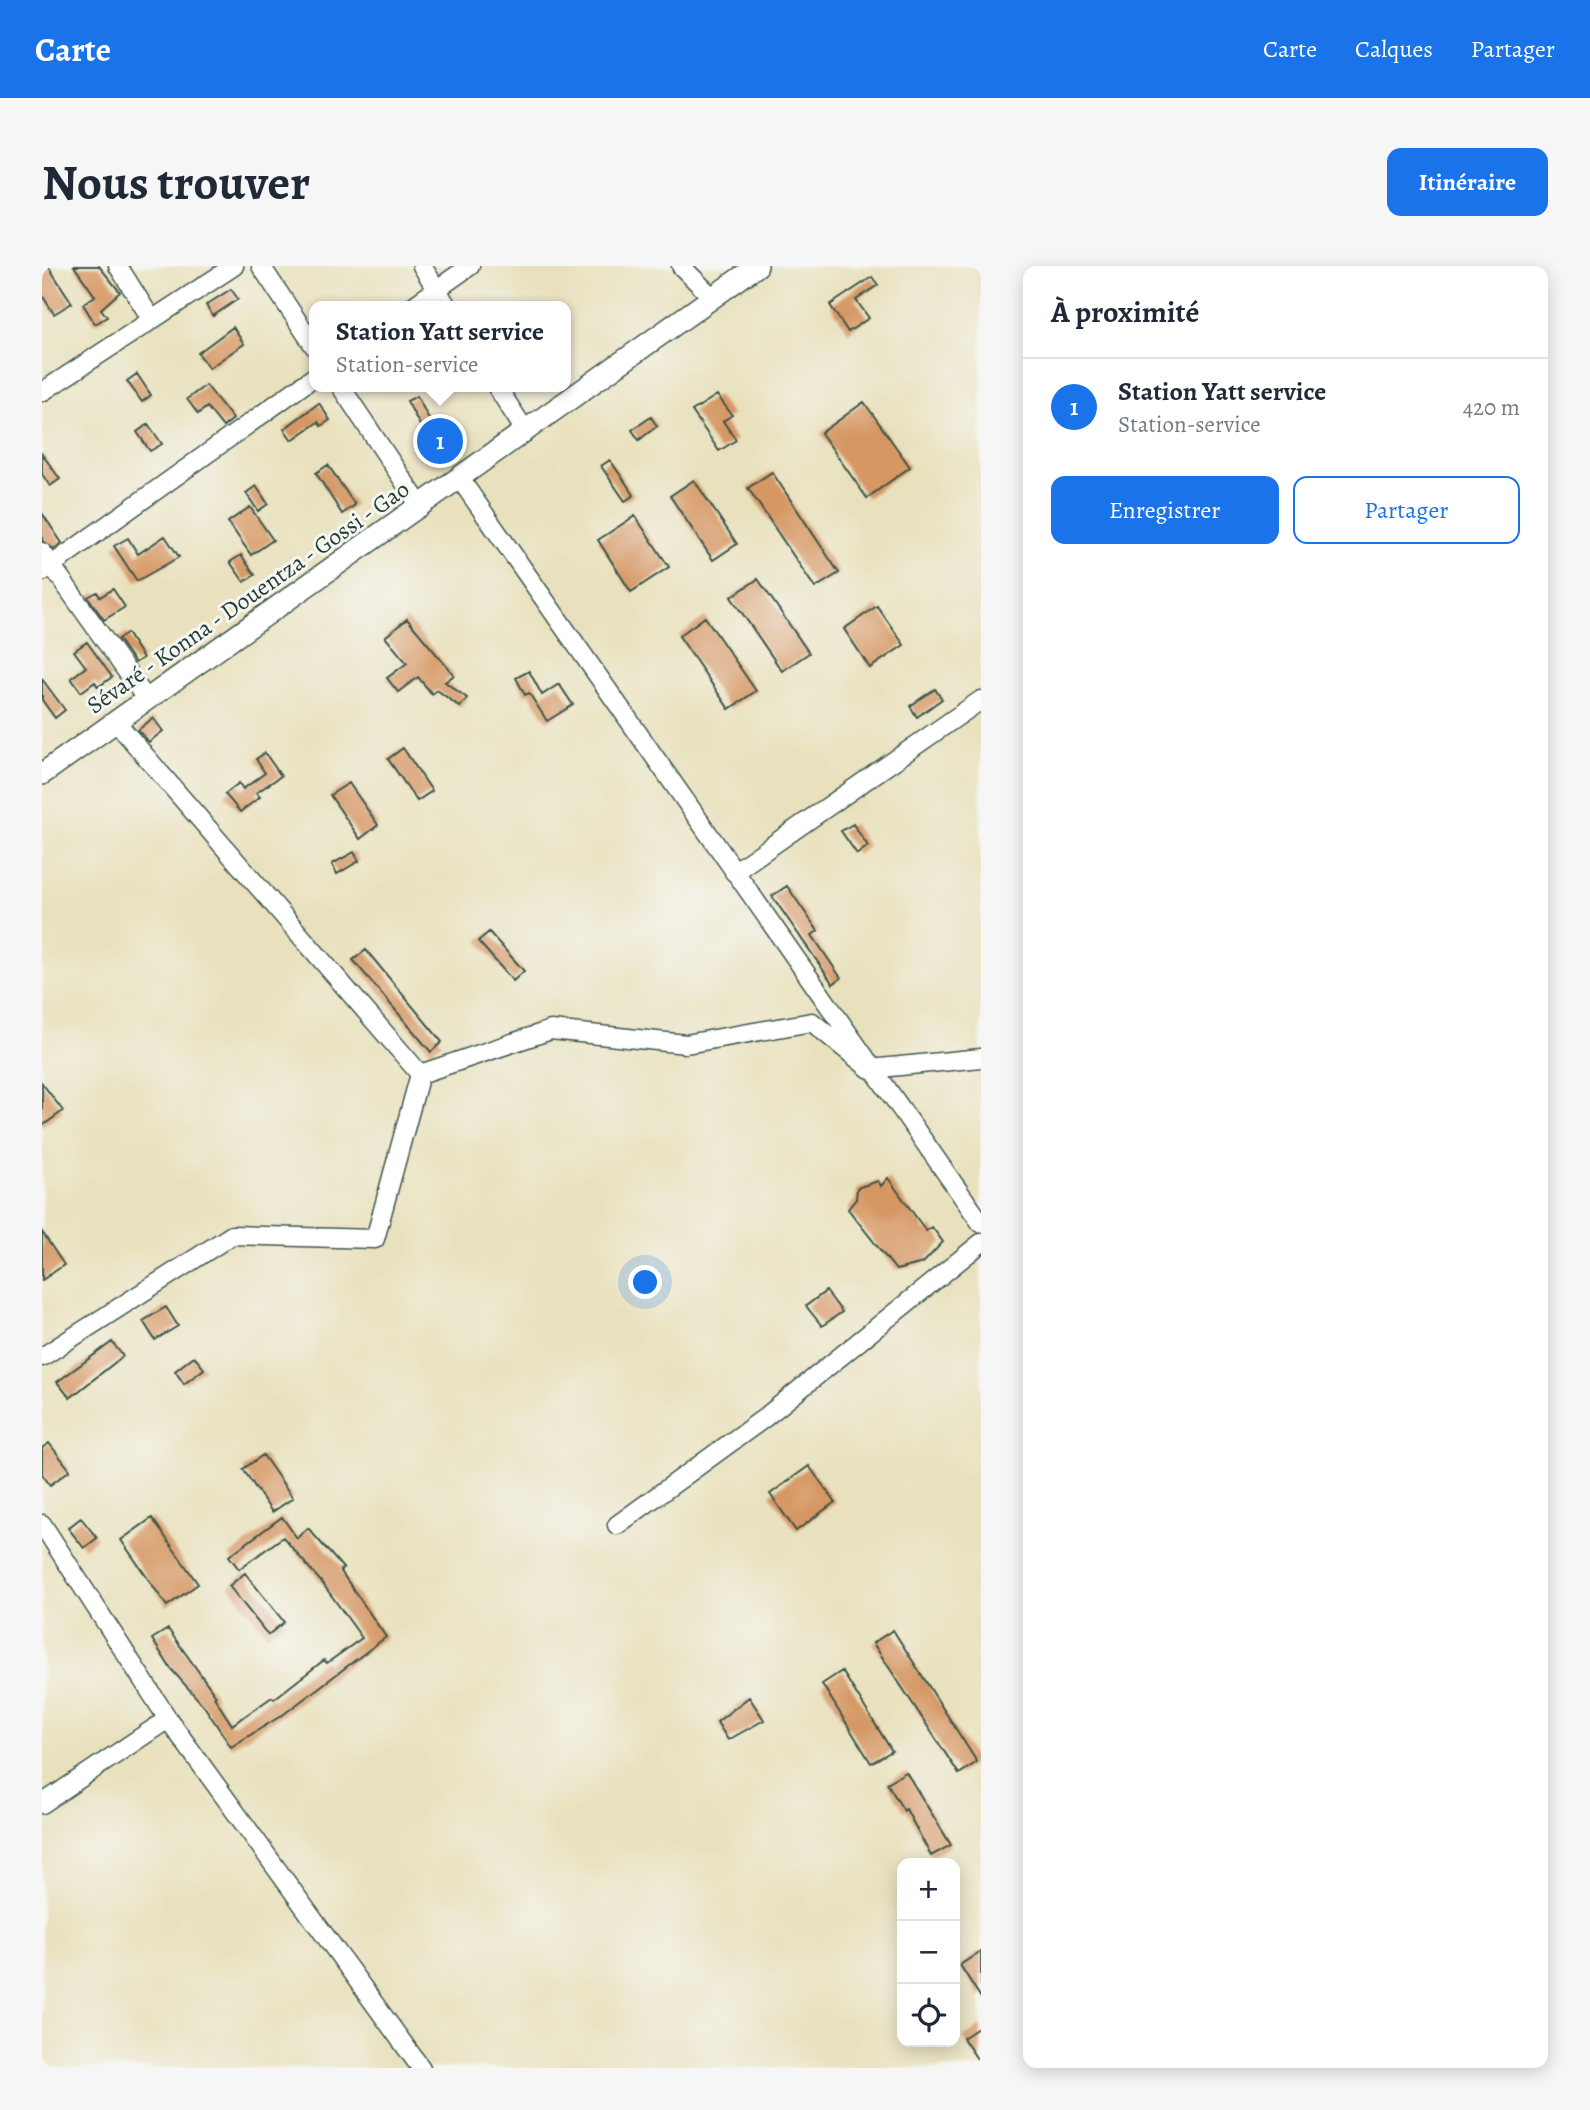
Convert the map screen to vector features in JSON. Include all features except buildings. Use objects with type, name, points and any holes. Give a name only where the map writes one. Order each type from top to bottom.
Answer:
[{"type":"main road","name":"Sévaré - Konna - Douentza - Gossi - Gao","points":[[42,774],[757,266]]},
{"type":"street","points":[[118,266],[152,320]]},
{"type":"street","points":[[42,392],[234,266]]},
{"type":"street","points":[[261,266],[309,338]]},
{"type":"street","points":[[422,266],[444,301]]},
{"type":"street","points":[[420,301],[470,266]]},
{"type":"street","points":[[681,266],[713,298]]},
{"type":"street","points":[[147,700],[45,563],[309,380]]},
{"type":"street","points":[[344,392],[421,507]]},
{"type":"street","points":[[500,392],[526,432]]},
{"type":"street","points":[[460,479],[870,1069],[981,1223]]},
{"type":"street","points":[[734,872],[981,700]]},
{"type":"street","points":[[116,722],[420,1074]]},
{"type":"street","points":[[420,1074],[551,1030],[686,1044],[812,1022],[870,1069],[981,1058]]},
{"type":"street","points":[[42,1357],[232,1235],[375,1239],[420,1074]]},
{"type":"street","points":[[617,1525],[764,1419],[981,1243]]},
{"type":"street","points":[[42,1524],[167,1719],[421,2068]]},
{"type":"street","points":[[42,1804],[167,1719]]},
{"type":"place","name":"Station Yatt service","points":[[440,441]]}]
